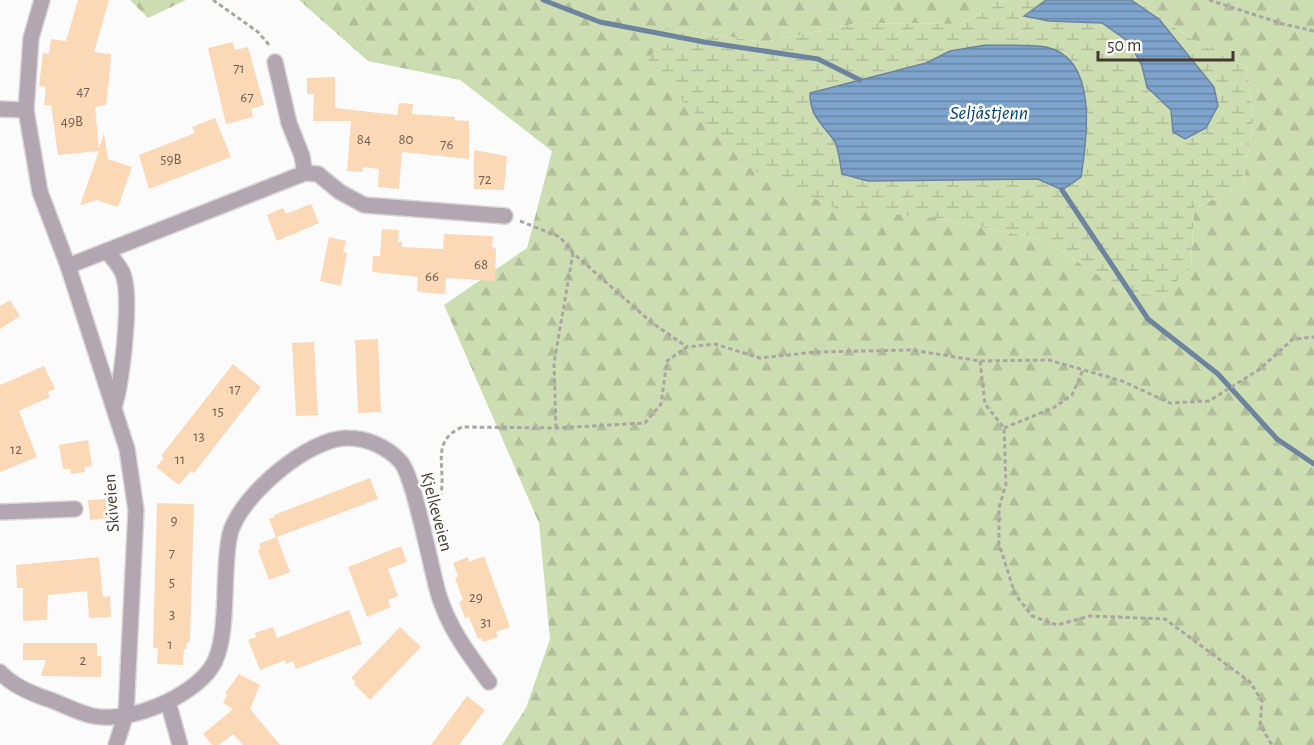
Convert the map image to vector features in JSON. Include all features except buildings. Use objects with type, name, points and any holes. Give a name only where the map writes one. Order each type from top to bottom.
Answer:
[{"type":"street","name":"Skiveien","points":[[42,0],[31,38],[26,110],[40,192],[68,266],[127,449],[136,510],[126,714],[117,745]]},
{"type":"street","points":[[275,62],[289,123],[302,156],[305,173]]},
{"type":"street","points":[[0,108],[26,110]]},
{"type":"street","points":[[68,266],[305,173],[318,174],[340,192],[364,205],[506,216]]},
{"type":"street","points":[[107,251],[123,273],[127,293],[123,345],[114,407]]},
{"type":"street","name":"Kjelkeveien","points":[[0,673],[13,684],[94,716],[126,714],[168,702],[190,689],[212,667],[222,639],[223,577],[230,532],[248,502],[274,473],[307,450],[346,437],[377,443],[402,462],[440,597],[454,634],[489,682]]},
{"type":"street","points":[[0,512],[75,509]]},
{"type":"street","points":[[168,702],[180,745]]},
{"type":"path","points":[[213,0],[258,32],[270,47],[275,62]]},
{"type":"path","points":[[1209,0],[1283,24],[1314,31]]},
{"type":"path","points":[[506,216],[560,237],[573,253],[651,322],[687,347]]},
{"type":"path","points":[[556,428],[554,363],[573,253]]},
{"type":"path","points":[[416,507],[441,494],[444,480],[441,447],[448,434],[462,427],[556,428],[645,423],[662,404],[667,361],[687,347],[715,344],[760,358],[816,352],[912,350],[980,361],[1049,360],[1122,381],[1170,403],[1209,401],[1260,369],[1293,339],[1314,338]]},
{"type":"path","points":[[980,361],[986,404],[1004,428],[1006,484],[999,508],[999,544],[1015,594],[1032,616],[1057,625],[1090,616],[1165,619],[1250,682],[1262,701],[1260,725],[1272,745]]},
{"type":"path","points":[[1004,428],[1053,408],[1072,395],[1083,370]]},
{"type":"green space","points":[[130,0],[186,0],[148,18]]},
{"type":"green space","points":[[299,0],[1005,0],[960,24],[858,23],[764,42],[666,28],[941,219],[1041,239],[1129,294],[1191,267],[1194,208],[1243,186],[1253,121],[1247,68],[1193,40],[1136,0],[1314,0],[1314,745],[502,745],[526,708],[550,639],[539,523],[444,305],[527,248],[552,151],[460,80],[368,61]]},
{"type":"green space","points":[[1005,0],[1046,0],[1025,16],[1049,21],[1102,23],[1130,42],[1142,66],[1147,87],[1171,110],[1173,132],[1185,139],[1159,19],[1131,0],[1136,0],[1193,40],[1247,68],[1253,121],[1243,186],[1194,208],[1191,267],[1164,295],[1129,294],[1041,239],[941,219],[835,208],[754,171],[646,65],[666,28],[764,42],[858,23],[960,24]],"holes":[[[986,45],[1054,184],[1038,179],[868,181],[842,174],[835,142],[811,93],[926,63],[950,51]]]},
{"type":"water","points":[[1046,0],[1131,0],[1159,19],[1214,87],[1218,106],[1206,128],[1185,139],[1173,132],[1171,110],[1147,87],[1142,66],[1129,42],[1102,23],[1049,21],[1024,16]]},
{"type":"water","name":"Seljåstjenn","points":[[986,45],[1046,47],[1063,54],[1075,67],[1082,83],[1086,102],[1086,142],[1081,177],[1062,190],[1038,179],[868,181],[842,174],[836,143],[814,113],[810,93],[926,63],[950,51]]},
{"type":"waterway","points":[[543,0],[600,22],[704,42],[818,59],[860,80]]},
{"type":"waterway","points":[[1062,190],[1148,319],[1218,374],[1277,439],[1314,464]]}]
